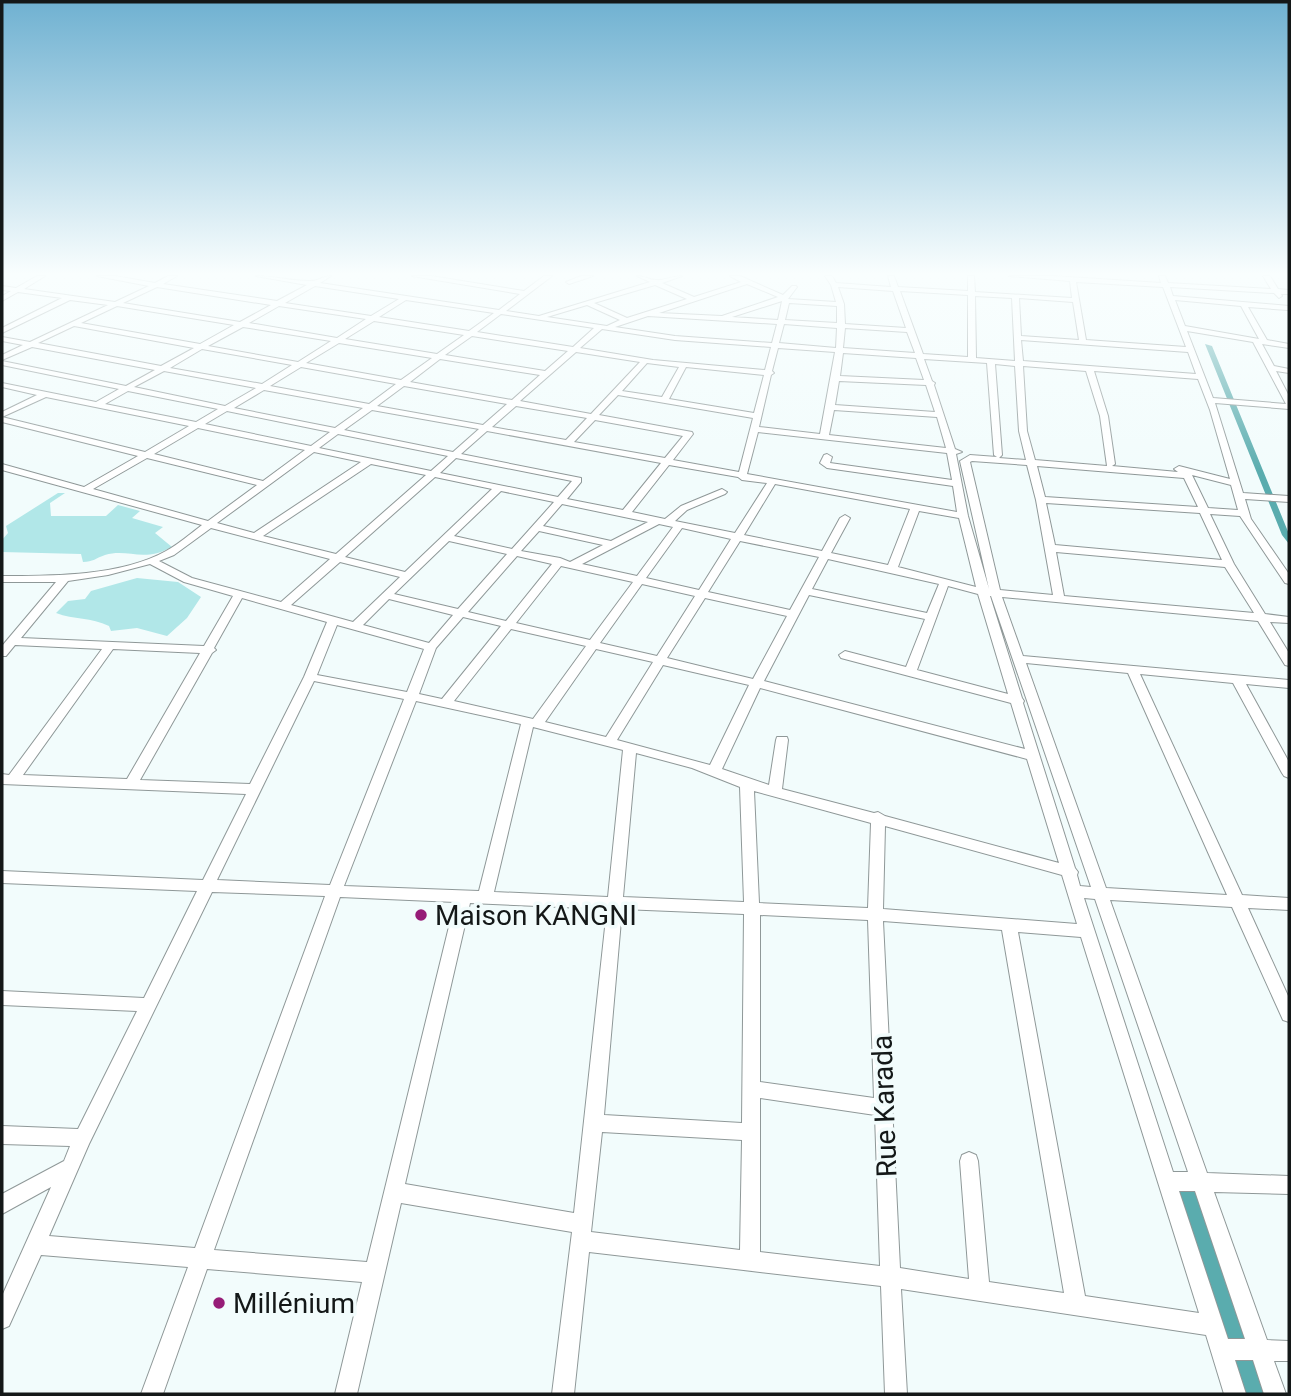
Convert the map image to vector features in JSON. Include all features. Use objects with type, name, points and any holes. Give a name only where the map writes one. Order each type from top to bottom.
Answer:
[{"type":"street","points":[[14,341],[963,516]]},
{"type":"street","points":[[2,360],[36,341]]},
{"type":"street","points":[[164,341],[689,434],[669,463],[625,514]]},
{"type":"street","points":[[99,404],[213,341]]},
{"type":"street","points":[[87,489],[265,386],[334,341]]},
{"type":"street","points":[[348,341],[546,374]]},
{"type":"street","points":[[2,579],[63,580],[151,561],[178,548],[460,341]]},
{"type":"street","points":[[517,341],[682,366],[770,373]]},
{"type":"street","points":[[284,605],[584,341]]},
{"type":"street","points":[[720,341],[1201,377]]},
{"type":"street","points":[[742,477],[770,373],[775,341]]},
{"type":"street","points":[[824,436],[839,341]]},
{"type":"street","points":[[915,341],[952,452],[963,516],[989,592],[1018,701],[1087,931],[1185,1181],[1275,1394]]},
{"type":"street","points":[[972,341],[972,361]]},
{"type":"street","points":[[1018,341],[1023,431],[1041,500],[1059,597]]},
{"type":"street","points":[[1069,341],[1192,350]]},
{"type":"street","points":[[1189,341],[1228,450],[1234,483],[1244,513],[1253,532],[1289,580]]},
{"type":"street","points":[[1210,400],[1289,405],[1260,341]]},
{"type":"street","points":[[1261,341],[1289,346]]},
{"type":"street","points":[[2,360],[577,479],[431,647],[335,890],[199,1257],[152,1394]]},
{"type":"street","points":[[567,443],[645,361]]},
{"type":"street","points":[[990,362],[998,455]]},
{"type":"street","points":[[665,399],[682,366]]},
{"type":"street","points":[[1271,368],[1289,371]]},
{"type":"street","points":[[1090,370],[1104,416],[1110,464]]},
{"type":"street","points":[[833,378],[931,383]]},
{"type":"street","points":[[2,385],[892,569],[944,584],[989,592],[1289,620]]},
{"type":"street","points":[[616,392],[757,416]]},
{"type":"street","points":[[2,418],[45,394]]},
{"type":"street","points":[[829,407],[941,415]]},
{"type":"street","points":[[2,418],[266,484]]},
{"type":"street","points":[[754,429],[998,455],[1031,461],[1110,464],[1186,473],[1234,483]]},
{"type":"street","points":[[827,457],[827,465],[957,484]]},
{"type":"street","points":[[1186,473],[970,457],[965,461],[989,592],[1020,659],[1100,894],[1185,1181],[1214,1326],[1225,1349],[1235,1394]]},
{"type":"street","points":[[255,537],[369,461]]},
{"type":"street","points":[[2,467],[255,537],[409,576]]},
{"type":"street","points":[[1186,473],[1229,564],[1289,662]]},
{"type":"street","points":[[609,742],[772,482]]},
{"type":"street","points":[[356,625],[499,488]]},
{"type":"street","points":[[447,701],[566,563],[668,523],[688,506],[722,492]]},
{"type":"street","points":[[1240,496],[1284,499]]},
{"type":"street","points":[[1041,500],[1205,513],[1244,513]]},
{"type":"street","points":[[892,569],[916,506]]},
{"type":"street","points":[[715,769],[756,684],[845,518]]},
{"type":"street","points":[[485,897],[532,722],[592,647],[639,579],[668,523]]},
{"type":"street","points":[[536,527],[612,544]]},
{"type":"street","points":[[448,538],[794,614]]},
{"type":"street","points":[[1049,548],[1229,564]]},
{"type":"street","points":[[151,561],[188,580],[431,647]]},
{"type":"street","points":[[2,653],[10,638],[63,580]]},
{"type":"street","points":[[911,672],[929,617],[944,584]]},
{"type":"street","points":[[807,591],[929,617]]},
{"type":"street","points":[[132,783],[240,593]]},
{"type":"street","points":[[388,596],[592,647],[756,684],[1034,756]]},
{"type":"street","points":[[2,1319],[83,1138],[252,789],[310,677],[334,619]]},
{"type":"street","points":[[10,638],[210,650]]},
{"type":"street","points":[[7,779],[110,645]]},
{"type":"street","points":[[845,655],[1018,701]]},
{"type":"street","points":[[1020,659],[1289,684]]},
{"type":"street","points":[[1133,671],[1289,1015]]},
{"type":"street","points":[[310,677],[447,701],[630,747],[715,769],[747,784],[775,792],[878,817],[1071,872]]},
{"type":"street","points":[[1238,680],[1289,773]]},
{"type":"street","points":[[775,792],[782,740]]},
{"type":"street","points":[[563,1394],[594,1123],[630,747]]},
{"type":"street","points":[[7,779],[252,789]]},
{"type":"street","points":[[747,784],[752,908],[750,1259]]},
{"type":"street","name":"Rue Karada","points":[[878,817],[875,914],[896,1394]]},
{"type":"street","points":[[2,877],[875,914],[1087,931]]},
{"type":"street","points":[[1076,892],[1289,904]]},
{"type":"street","points":[[346,1394],[464,896]]},
{"type":"street","points":[[1009,925],[1076,1304]]},
{"type":"street","points":[[2,998],[149,1005]]},
{"type":"street","points":[[752,1089],[884,1108]]},
{"type":"street","points":[[594,1123],[751,1132]]},
{"type":"street","points":[[2,1135],[83,1138]]},
{"type":"street","points":[[969,1161],[980,1290]]},
{"type":"street","points":[[2,1204],[70,1167]]},
{"type":"street","points":[[1185,1181],[1289,1185]]},
{"type":"street","points":[[394,1192],[582,1233],[1214,1326]]},
{"type":"street","points":[[37,1245],[374,1273]]},
{"type":"street","points":[[1225,1349],[1289,1351]]},
{"type":"shaded area","points":[[1205,344],[1212,346],[1289,534],[1289,544],[1282,535]]},
{"type":"shaded area","points":[[58,493],[65,493],[50,503],[51,516],[106,516],[118,505],[140,511],[132,518],[163,527],[155,533],[172,547],[144,555],[113,553],[83,562],[81,554],[2,552],[2,540],[8,533],[6,526]]},
{"type":"shaded area","points":[[137,578],[178,582],[201,597],[187,618],[167,636],[137,628],[111,631],[109,626],[102,623],[56,613],[68,601],[85,599],[91,591]]},
{"type":"shaded area","points":[[1185,1184],[1198,1191],[1265,1394],[1243,1394],[1179,1191]]},
{"type":"place","name":"Maison KANGNI","points":[[421,915]]},
{"type":"place","name":"Millénium","points":[[219,1303]]}]
